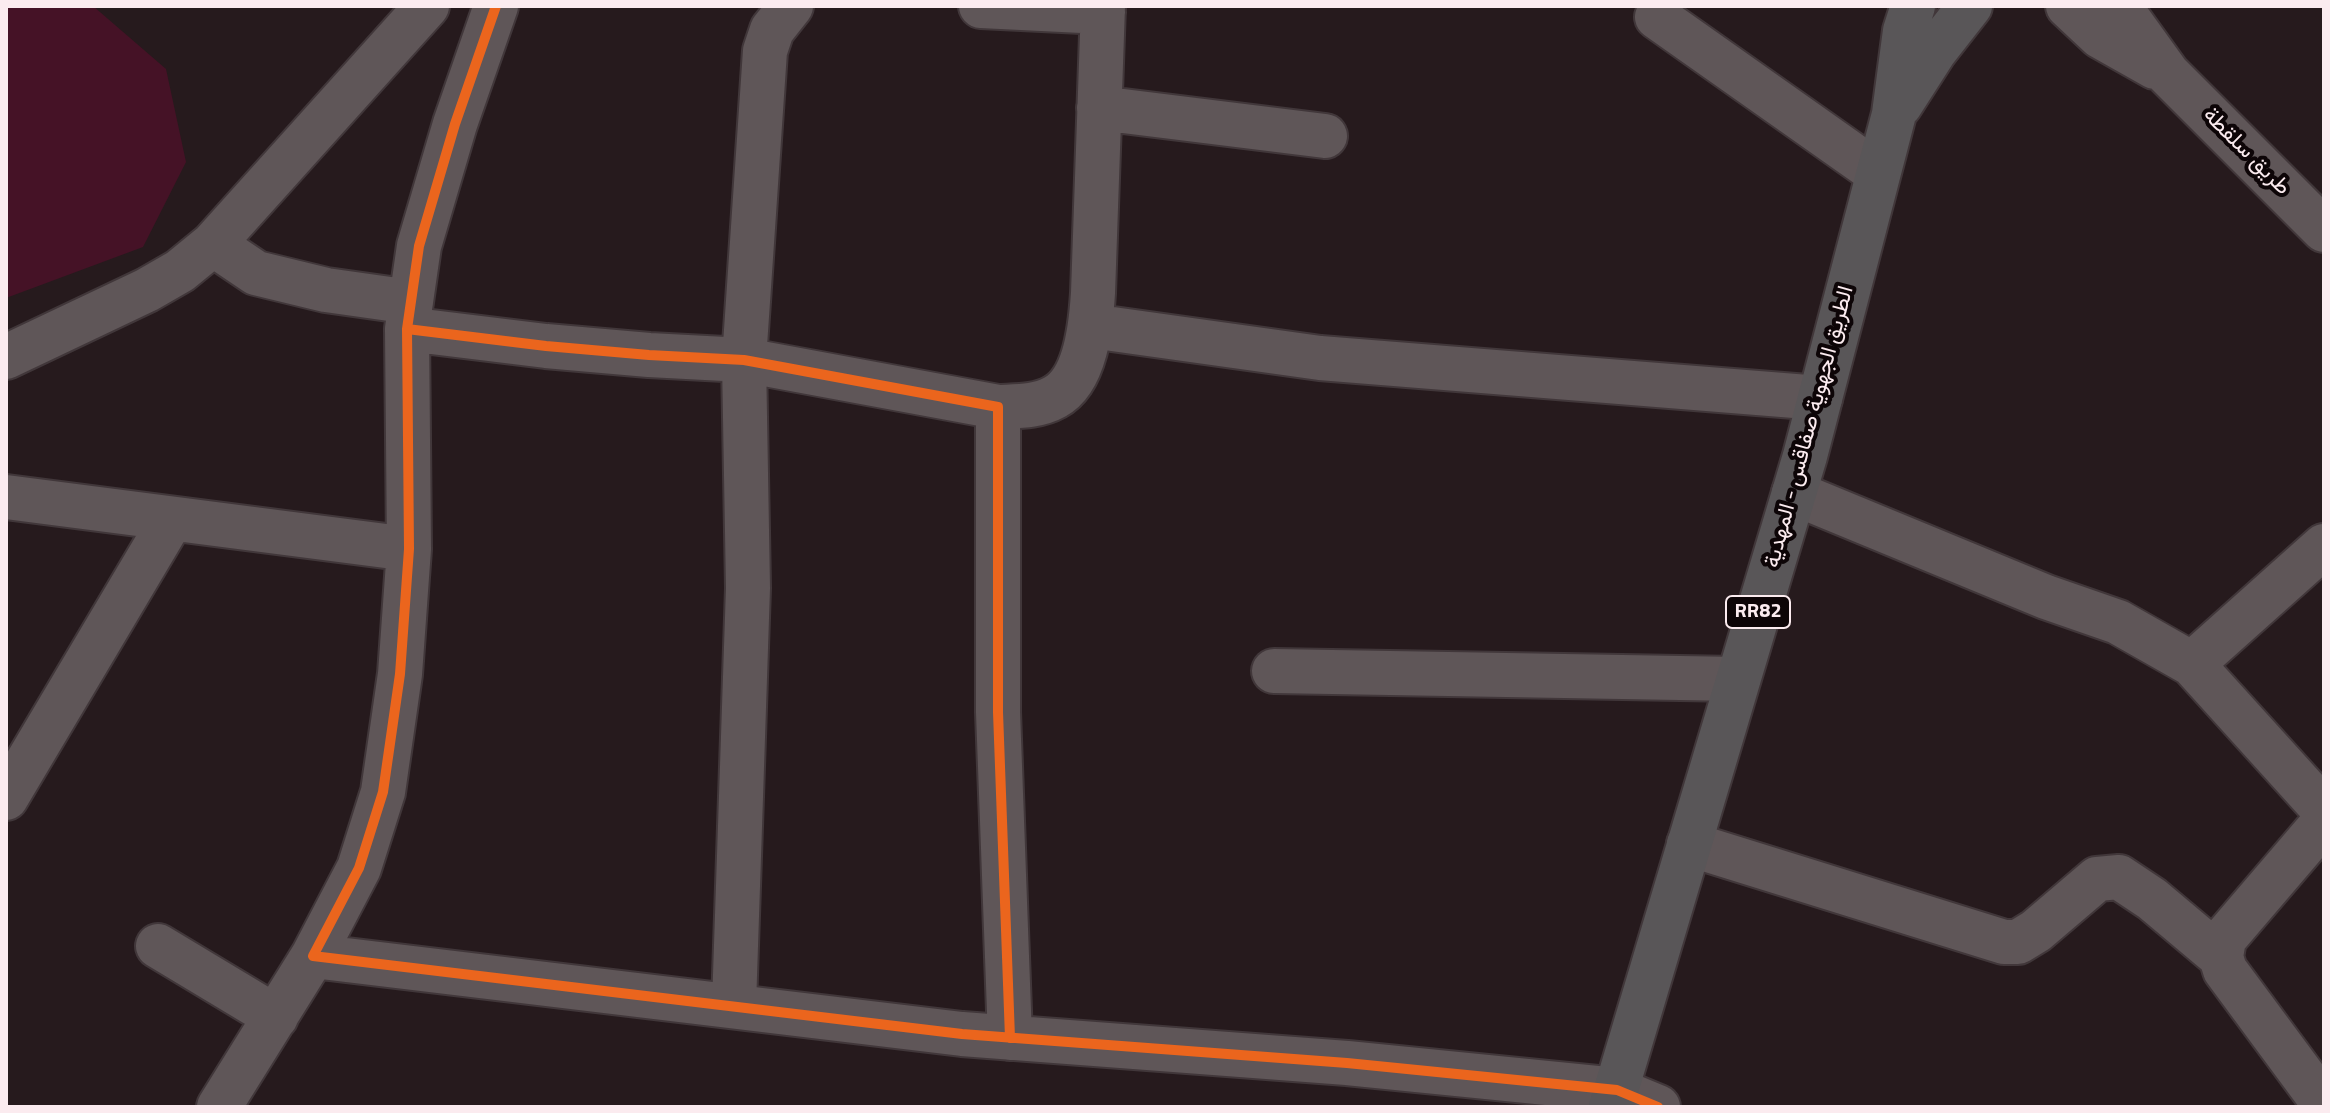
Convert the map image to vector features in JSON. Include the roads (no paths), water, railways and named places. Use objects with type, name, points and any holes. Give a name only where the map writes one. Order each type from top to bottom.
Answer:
[{"type":"main road","name":"الطريق الجهوية صفاقس - المهدية","points":[[1614,1098],[1794,493],[1894,114],[1905,31],[1913,6]]},
{"type":"main road","name":"الطريق الجهوية صفاقس - المهدية","points":[[1894,114],[1934,52],[1970,6]]},
{"type":"street","points":[[6,357],[147,290],[180,271],[213,244],[427,6]]},
{"type":"street","points":[[461,6],[482,48]]},
{"type":"street","points":[[219,1107],[313,956],[359,868],[383,792],[400,674],[409,549],[409,316],[419,246],[455,124],[496,6]]},
{"type":"street","points":[[734,1005],[748,588],[744,360],[765,51],[772,30],[791,6]]},
{"type":"street","points":[[213,244],[256,273],[326,290],[409,316],[560,348],[744,360],[998,407],[1032,405],[1057,397],[1077,374],[1091,326],[1103,9],[981,6]]},
{"type":"street","name":"طريق سلقطة","points":[[2068,6],[2100,36],[2168,74]]},
{"type":"street","name":"طريق سلقطة","points":[[2119,6],[2168,74],[2324,230]]},
{"type":"street","points":[[1657,17],[1878,173]]},
{"type":"street","points":[[1099,108],[1325,136]]},
{"type":"street","points":[[1091,326],[1320,358],[1820,398]]},
{"type":"street","points":[[998,407],[998,712],[1010,1038]]},
{"type":"street","points":[[1794,493],[2046,597],[2118,622],[2192,664],[2324,810]]},
{"type":"street","points":[[6,497],[409,549]]},
{"type":"street","points":[[6,798],[171,520]]},
{"type":"street","points":[[2192,664],[2324,546]]},
{"type":"street","points":[[1274,671],[1738,679]]},
{"type":"street","points":[[2324,822],[2224,939],[2221,957],[2225,970],[2324,1104]]},
{"type":"street","points":[[1689,844],[2004,942],[2018,942],[2036,931],[2097,879],[2119,877],[2152,899],[2221,957]]},
{"type":"street","points":[[158,946],[276,1017]]},
{"type":"street","points":[[313,956],[962,1034],[1347,1063],[1614,1098],[1658,1107]]}]
